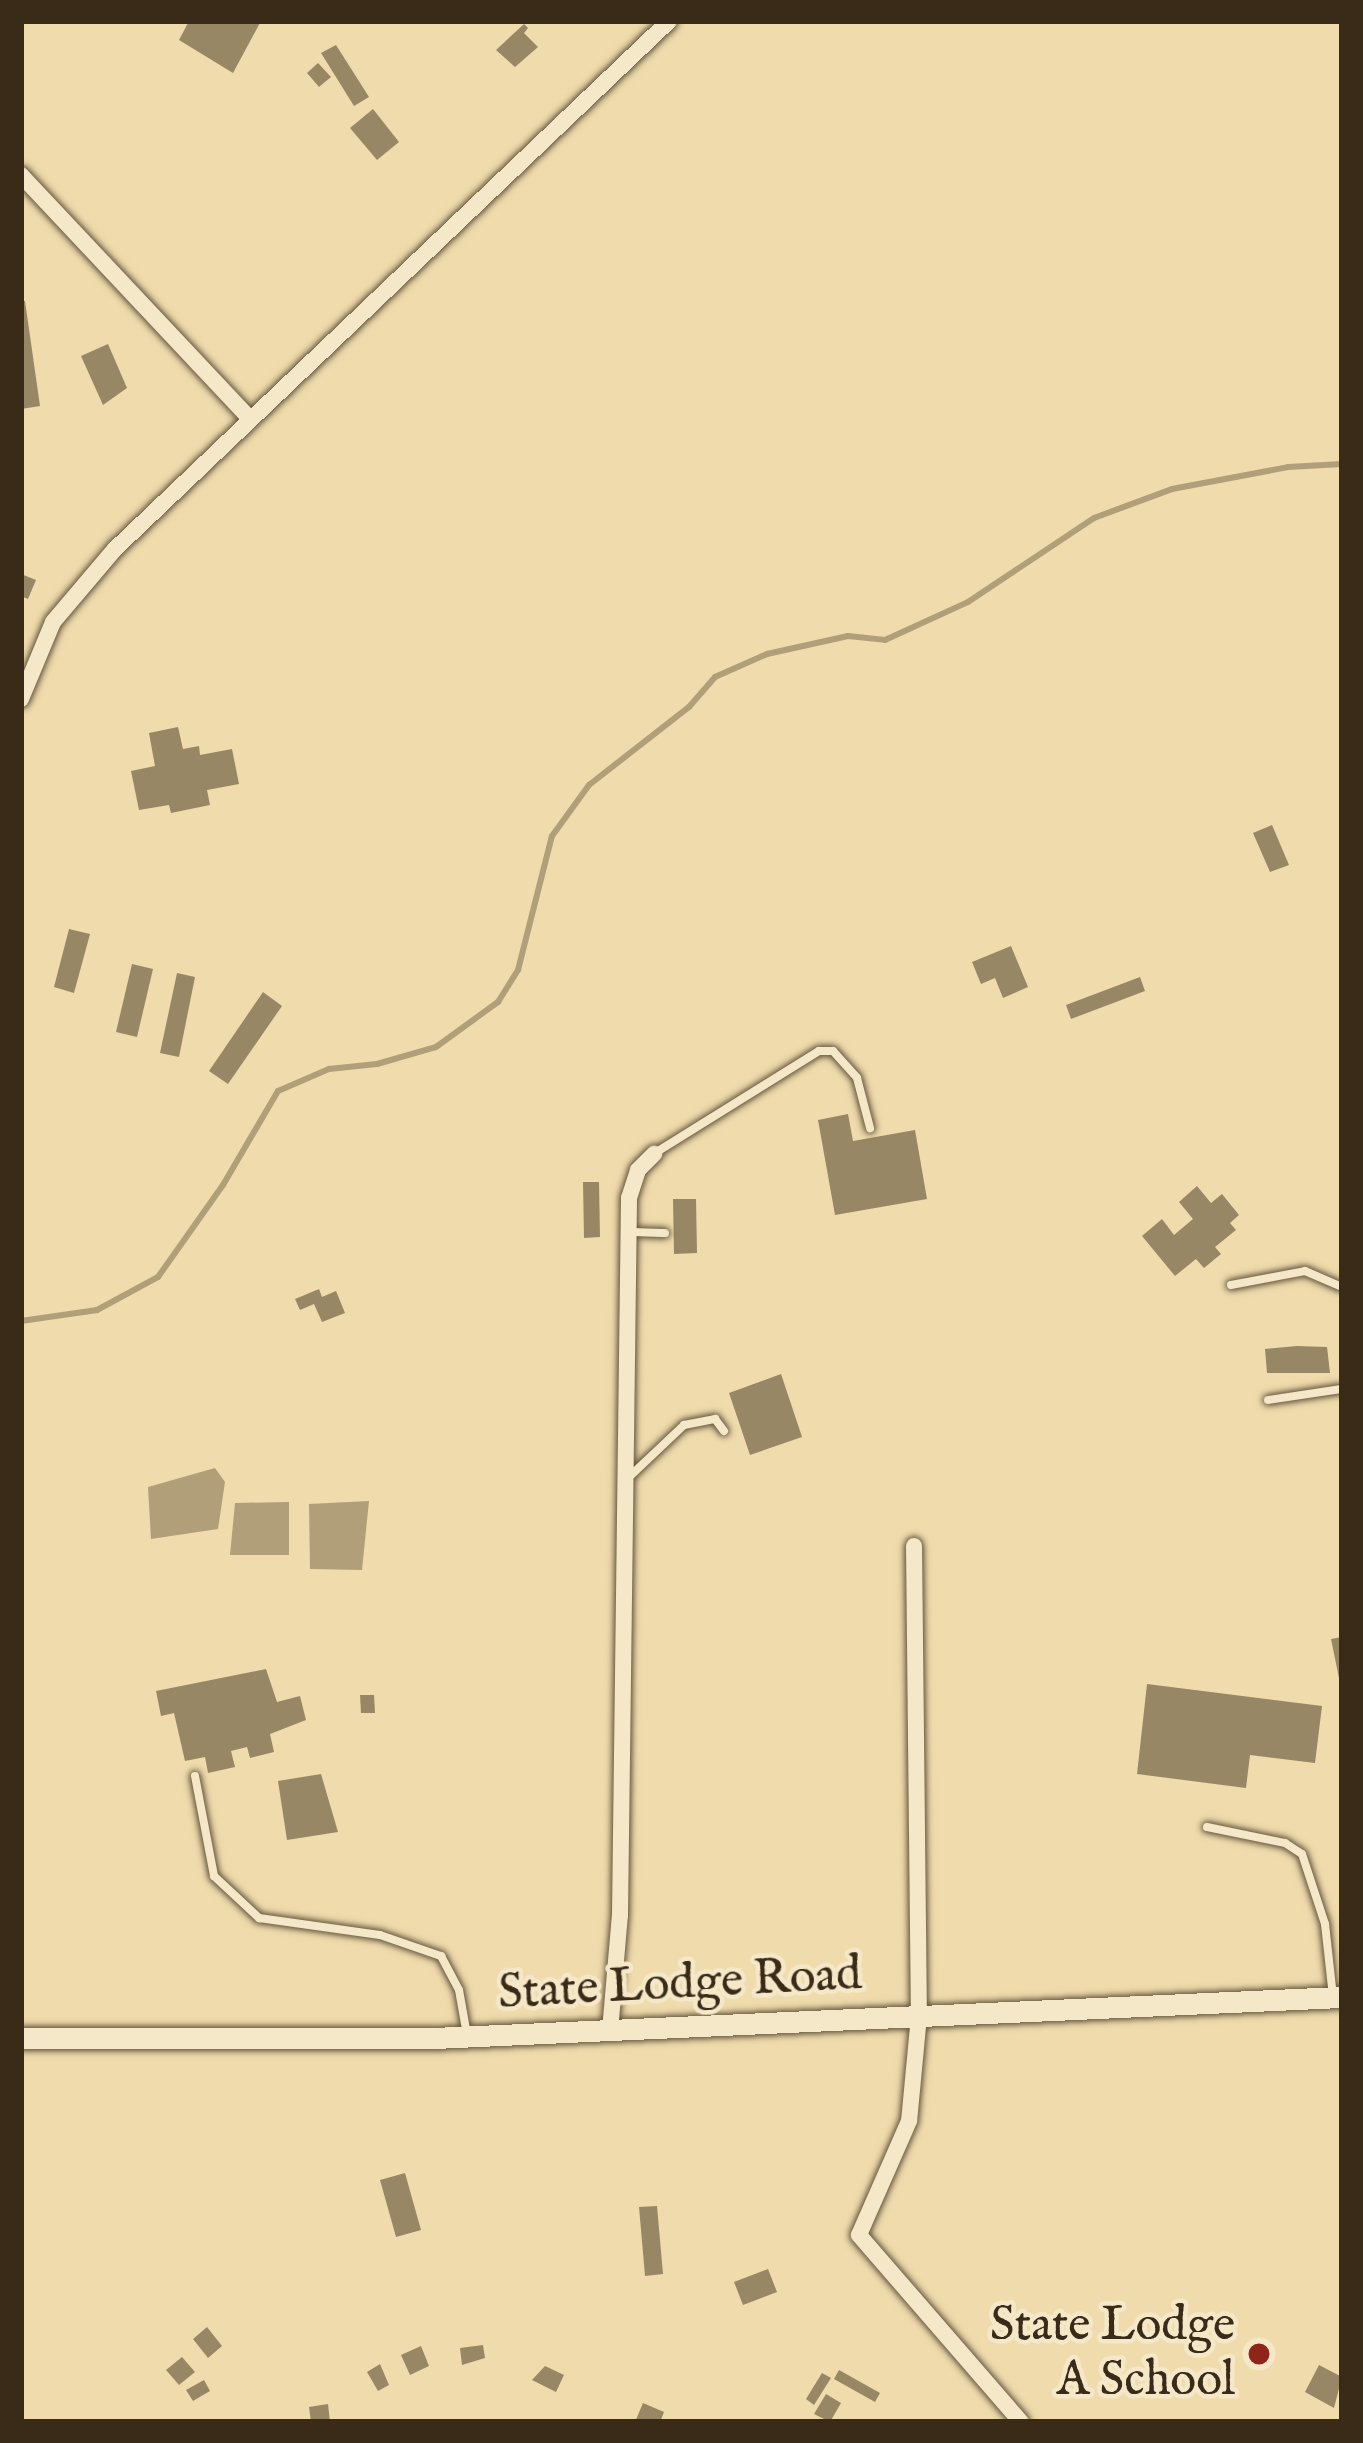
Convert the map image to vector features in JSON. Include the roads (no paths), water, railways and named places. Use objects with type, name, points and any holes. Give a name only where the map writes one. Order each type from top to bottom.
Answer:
[{"type":"street","points":[[21,699],[53,622],[115,549],[669,21]]},
{"type":"street","points":[[21,175],[249,418]]},
{"type":"street","points":[[610,2031],[620,1915],[629,1198],[638,1170],[654,1154]]},
{"type":"street","points":[[914,1546],[919,2016],[909,2120],[859,2235],[1021,2422]]},
{"type":"street","name":"State Lodge Road","points":[[21,2038],[467,2037],[1338,1997]]},
{"type":"lane","points":[[654,1154],[819,1051],[833,1051],[857,1078],[870,1128]]},
{"type":"lane","points":[[628,1232],[665,1233]]},
{"type":"lane","points":[[1232,1286],[1305,1271],[1342,1287]]},
{"type":"lane","points":[[1268,1400],[1342,1389]]},
{"type":"lane","points":[[626,1479],[684,1425],[715,1419],[724,1431]]},
{"type":"lane","points":[[195,1776],[214,1876],[259,1918],[380,1935],[441,1955],[459,1990],[467,2037]]},
{"type":"lane","points":[[1207,1827],[1285,1843],[1302,1854],[1324,1924],[1338,1997]]},
{"type":"waterway","points":[[21,1321],[97,1310],[158,1277],[223,1185],[278,1091],[329,1069],[377,1064],[436,1047],[498,1002],[518,970],[552,836],[589,785],[689,707],[715,677],[767,654],[848,636],[885,640],[968,602],[1094,518],[1172,489],[1288,467],[1342,464]]},
{"type":"place","name":"State Lodge A School","points":[[1259,2354]]}]
